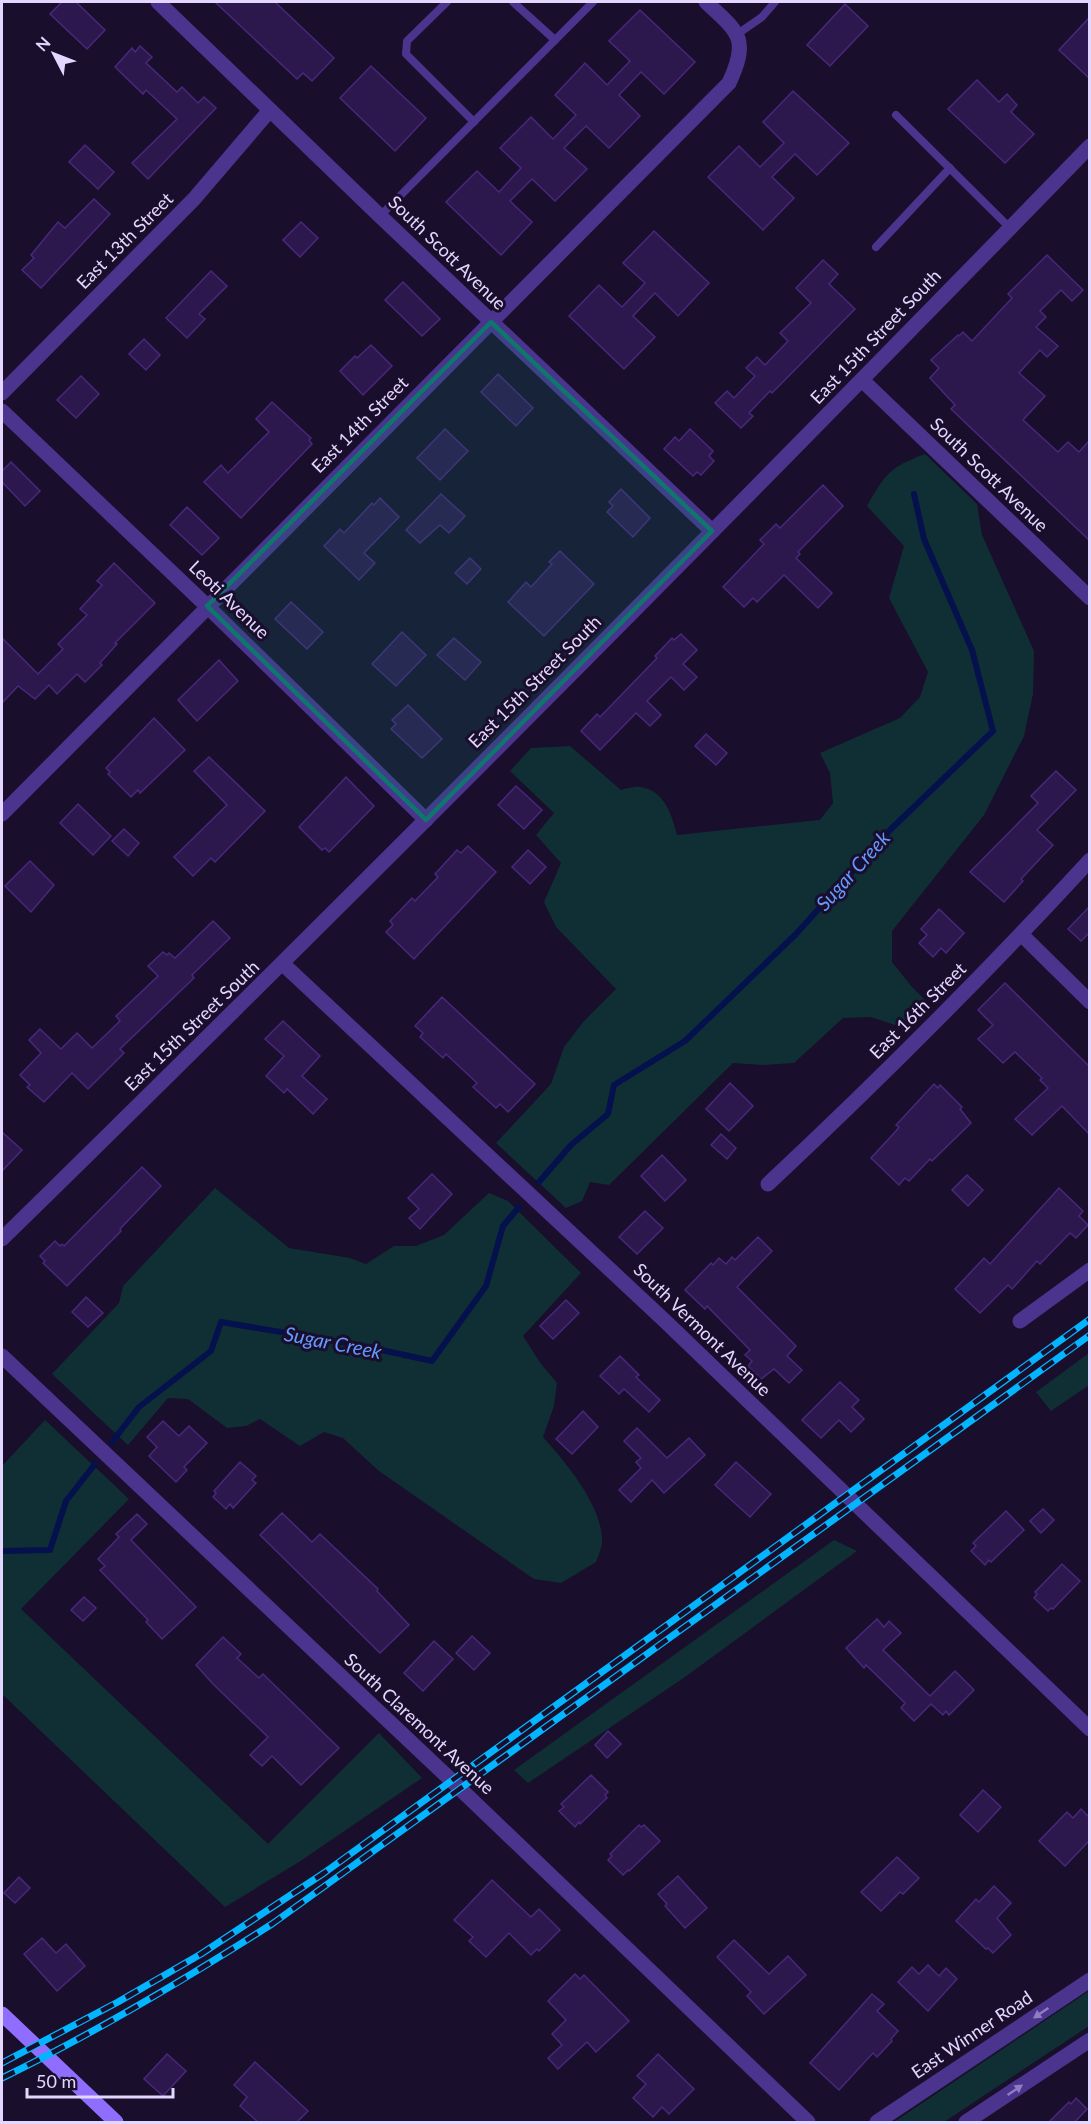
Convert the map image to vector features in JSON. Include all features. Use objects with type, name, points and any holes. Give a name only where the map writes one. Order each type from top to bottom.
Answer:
[{"type":"main road","points":[[2,2014],[116,2122]]},
{"type":"street","name":"South Scott Avenue","points":[[158,2],[712,531]]},
{"type":"street","points":[[705,2],[734,28],[736,35]]},
{"type":"street","name":"East 14th Street","points":[[2,814],[729,83],[739,59],[740,44],[736,35]]},
{"type":"street","name":"East 13th Street","points":[[2,393],[194,199],[270,110]]},
{"type":"street","name":"East 15th Street South","points":[[2,1239],[283,964],[862,380],[1089,146]]},
{"type":"street","name":"South Scott Avenue","points":[[862,380],[1089,598]]},
{"type":"street","name":"Leoti Avenue","points":[[2,411],[207,606],[426,820]]},
{"type":"street","name":"East 16th Street","points":[[768,1184],[846,1111],[1021,934],[1089,860]]},
{"type":"street","points":[[1021,934],[1089,1002]]},
{"type":"street","name":"South Vermont Avenue","points":[[283,964],[665,1321],[1089,1729]]},
{"type":"street","points":[[1020,1321],[1089,1270]]},
{"type":"street","name":"South Claremont Avenue","points":[[2,1356],[452,1781],[808,2122]]},
{"type":"street","name":"East Winner Road","points":[[877,2122],[1089,1980]]},
{"type":"street","points":[[966,2122],[1089,2040]]},
{"type":"lane","points":[[447,2],[407,41],[406,54],[474,122]]},
{"type":"lane","points":[[513,2],[555,40]]},
{"type":"lane","points":[[380,216],[593,2]]},
{"type":"lane","points":[[736,35],[762,17],[775,2]]},
{"type":"lane","points":[[896,115],[1010,228]]},
{"type":"lane","points":[[876,247],[950,168]]},
{"type":"highlighted area","points":[[491,322],[712,531],[426,820],[207,606]]},
{"type":"green space","points":[[925,454],[977,504],[982,535],[1034,651],[1033,694],[1024,736],[984,815],[892,931],[892,962],[930,1005],[904,1028],[871,1017],[843,1018],[794,1063],[763,1065],[733,1063],[609,1185],[590,1182],[582,1201],[566,1208],[496,1143],[551,1084],[564,1047],[584,1021],[616,989],[556,927],[544,902],[561,863],[536,835],[554,813],[510,771],[531,748],[570,746],[621,790],[638,787],[656,793],[666,805],[677,835],[820,820],[833,803],[830,773],[820,753],[900,718],[920,697],[928,672],[889,598],[904,546],[867,506],[890,473],[904,463]]},
{"type":"green space","points":[[215,1188],[289,1248],[350,1258],[366,1264],[394,1246],[416,1246],[444,1235],[489,1193],[508,1201],[581,1273],[523,1336],[541,1364],[557,1383],[554,1406],[543,1437],[582,1486],[597,1515],[602,1544],[596,1562],[561,1583],[534,1579],[379,1471],[343,1438],[324,1432],[300,1446],[260,1419],[246,1426],[227,1428],[188,1399],[168,1398],[128,1445],[52,1374],[119,1303],[123,1286]]},
{"type":"green space","points":[[1089,1353],[1089,1385],[1051,1411],[1036,1392]]},
{"type":"green space","points":[[45,1420],[129,1499],[21,1609],[268,1844],[379,1733],[422,1778],[299,1862],[225,1907],[2,1694],[2,1466]]},
{"type":"green space","points":[[834,1540],[857,1551],[685,1677],[528,1783],[514,1770]]},
{"type":"green space","points":[[1089,1991],[1089,2026],[944,2122],[894,2122]]},
{"type":"building","points":[[62,2],[76,2],[105,30],[87,49],[50,14]]},
{"type":"building","points":[[215,2],[275,2],[334,58],[312,81],[303,73],[297,79]]},
{"type":"building","points":[[845,4],[868,26],[830,66],[807,45]]},
{"type":"building","points":[[640,10],[695,62],[664,94],[641,72],[619,95],[640,116],[609,148],[586,126],[564,148],[587,169],[555,201],[532,179],[510,201],[532,222],[501,255],[446,202],[477,171],[499,192],[521,168],[500,148],[531,117],[553,139],[576,115],[555,95],[585,63],[607,85],[630,61],[609,41]]},
{"type":"building","points":[[1089,18],[1089,78],[1059,50]]},
{"type":"building","points":[[140,46],[152,57],[146,63],[177,92],[182,87],[198,103],[204,97],[216,108],[148,179],[132,163],[177,119],[146,90],[143,94],[115,67],[132,48],[135,52]]},
{"type":"building","points":[[371,66],[426,118],[395,151],[340,98]]},
{"type":"building","points":[[977,80],[999,102],[1007,94],[1017,105],[1011,112],[1034,134],[1005,163],[948,109]]},
{"type":"building","points":[[793,91],[849,143],[817,175],[795,154],[772,177],[794,198],[763,230],[708,177],[739,146],[760,167],[784,143],[763,122]]},
{"type":"building","points":[[85,145],[114,172],[98,189],[69,162]]},
{"type":"building","points":[[94,199],[110,214],[41,288],[22,270],[34,258],[31,255],[58,222],[65,228]]},
{"type":"building","points":[[301,222],[318,238],[300,257],[283,240]]},
{"type":"building","points":[[654,231],[709,283],[678,316],[655,293],[633,316],[655,337],[624,369],[569,316],[599,285],[622,307],[645,283],[623,263]]},
{"type":"building","points":[[1047,255],[1083,290],[1072,301],[1061,290],[1040,311],[1046,317],[1036,327],[1058,346],[1047,357],[1040,350],[1019,373],[1045,396],[1023,420],[1058,452],[1068,442],[1079,452],[1089,441],[1089,540],[951,409],[955,405],[930,378],[939,368],[931,360],[963,332],[972,341],[1012,298],[1008,294]]},
{"type":"building","points":[[823,260],[838,274],[829,284],[855,309],[772,393],[770,391],[749,413],[753,416],[741,428],[715,403],[727,391],[734,398],[755,376],[746,368],[757,357],[765,365],[788,341],[780,333],[811,303],[796,288]]},
{"type":"building","points":[[211,271],[227,286],[199,314],[205,319],[187,338],[166,318]]},
{"type":"building","points":[[403,282],[440,319],[422,336],[385,300]]},
{"type":"building","points":[[144,339],[160,355],[146,370],[129,354]]},
{"type":"building","points":[[371,345],[392,366],[363,395],[340,371],[355,356],[357,358]]},
{"type":"building","points":[[498,374],[533,408],[516,426],[481,392]]},
{"type":"building","points":[[81,376],[99,394],[76,418],[57,400]]},
{"type":"building","points":[[272,402],[311,438],[309,440],[312,444],[241,518],[204,482],[221,465],[228,473],[269,432],[256,419]]},
{"type":"building","points":[[445,429],[468,451],[440,480],[417,458]]},
{"type":"building","points":[[690,429],[713,451],[709,456],[714,461],[701,475],[697,472],[693,476],[664,449],[675,437],[679,441]]},
{"type":"building","points":[[11,462],[40,491],[25,506],[2,482],[2,471]]},
{"type":"building","points":[[823,485],[843,506],[798,552],[800,554],[796,558],[832,593],[818,608],[784,575],[757,602],[753,598],[744,607],[723,587],[764,544],[760,540],[776,524],[780,528]]},
{"type":"building","points":[[621,489],[650,518],[633,537],[607,512],[613,506],[609,502]]},
{"type":"building","points":[[441,494],[465,516],[449,533],[440,525],[420,543],[406,530]]},
{"type":"building","points":[[380,498],[399,517],[364,553],[375,563],[359,580],[324,546],[340,529],[344,533],[372,503],[374,505]]},
{"type":"building","points":[[187,507],[219,538],[202,555],[170,525]]},
{"type":"building","points":[[560,551],[594,584],[544,636],[508,602],[526,582],[531,587],[552,564],[549,562]]},
{"type":"building","points":[[470,558],[481,569],[467,584],[455,573]]},
{"type":"building","points":[[114,563],[155,603],[115,643],[117,644],[100,663],[102,665],[85,682],[77,674],[57,694],[49,685],[35,699],[18,686],[2,703],[2,638],[38,674],[63,649],[58,644],[87,615],[80,609],[102,585],[97,581]]},
{"type":"building","points":[[291,602],[323,632],[307,649],[275,619]]},
{"type":"building","points":[[402,632],[426,655],[396,686],[372,664]]},
{"type":"building","points":[[681,634],[697,650],[683,664],[697,677],[684,690],[671,677],[647,701],[661,715],[650,726],[636,713],[600,750],[581,731],[597,714],[600,717],[657,658],[655,656],[672,638],[674,640]]},
{"type":"building","points":[[454,638],[481,662],[465,680],[437,655]]},
{"type":"building","points":[[219,660],[238,681],[197,721],[178,700]]},
{"type":"building","points":[[408,705],[442,739],[422,758],[391,729],[396,724],[392,720]]},
{"type":"building","points":[[154,718],[185,750],[140,793],[138,790],[131,797],[108,774],[110,772],[106,768]]},
{"type":"building","points":[[706,734],[727,753],[716,765],[695,746]]},
{"type":"building","points":[[209,757],[265,811],[215,862],[211,858],[193,876],[174,857],[227,805],[194,771]]},
{"type":"building","points":[[1056,771],[1076,790],[1037,830],[1053,845],[1021,879],[1023,881],[1004,902],[970,872],[1038,803],[1031,796]]},
{"type":"building","points":[[346,777],[374,806],[329,852],[325,848],[322,850],[299,827]]},
{"type":"building","points":[[516,786],[542,810],[524,829],[498,805]]},
{"type":"building","points":[[78,804],[111,836],[93,855],[60,823]]},
{"type":"building","points":[[124,829],[139,843],[128,856],[112,841]]},
{"type":"building","points":[[468,846],[496,872],[414,959],[386,932],[393,925],[390,921],[412,898],[415,901],[438,877],[435,874],[457,850],[461,853]]},
{"type":"building","points":[[528,850],[546,867],[530,884],[512,867]]},
{"type":"building","points":[[30,861],[54,885],[31,912],[5,886]]},
{"type":"building","points":[[1089,907],[1089,933],[1081,941],[1068,929]]},
{"type":"building","points":[[939,909],[964,933],[946,953],[941,948],[933,957],[919,943],[927,935],[921,929]]},
{"type":"building","points":[[213,921],[230,938],[192,975],[194,978],[120,1049],[124,1053],[88,1089],[72,1073],[44,1102],[27,1087],[30,1085],[20,1075],[41,1053],[29,1040],[40,1029],[61,1049],[77,1033],[92,1048],[120,1021],[116,1016],[158,976],[148,966],[163,952],[175,958]]},
{"type":"building","points":[[1005,983],[1089,1066],[1089,1134],[1062,1106],[1032,1135],[1015,1119],[1048,1088],[1040,1080],[1042,1078],[1015,1052],[1003,1063],[978,1039],[993,1025],[978,1010]]},
{"type":"building","points":[[442,997],[535,1084],[508,1112],[500,1104],[496,1108],[473,1087],[477,1083],[446,1054],[443,1058],[420,1037],[423,1033],[415,1026]]},
{"type":"building","points":[[283,1021],[320,1056],[302,1076],[327,1099],[313,1114],[287,1089],[284,1093],[266,1076],[284,1056],[265,1039]]},
{"type":"building","points":[[730,1083],[753,1106],[729,1131],[706,1109]]},
{"type":"building","points":[[934,1084],[938,1088],[940,1085],[962,1107],[960,1109],[971,1123],[909,1181],[905,1178],[899,1185],[871,1158],[896,1131],[899,1127],[896,1125]]},
{"type":"building","points":[[2,1132],[22,1150],[2,1171]]},
{"type":"building","points":[[721,1134],[736,1148],[727,1159],[711,1145]]},
{"type":"building","points":[[662,1155],[686,1180],[665,1201],[641,1176]]},
{"type":"building","points":[[142,1167],[161,1186],[67,1286],[43,1263],[45,1261],[40,1256],[55,1241],[60,1246],[62,1244],[64,1246]]},
{"type":"building","points":[[432,1174],[452,1194],[420,1229],[409,1218],[419,1209],[408,1198]]},
{"type":"building","points":[[967,1175],[983,1190],[968,1206],[952,1190]]},
{"type":"building","points":[[1059,1188],[1083,1211],[1079,1216],[1088,1225],[1076,1238],[1070,1233],[1040,1264],[1037,1261],[1012,1289],[1008,1285],[980,1313],[955,1289],[984,1258],[990,1264]]},
{"type":"building","points":[[645,1211],[663,1228],[637,1254],[619,1237]]},
{"type":"building","points":[[758,1237],[772,1251],[737,1287],[796,1346],[787,1356],[802,1370],[789,1383],[774,1369],[761,1379],[748,1366],[752,1361],[745,1355],[750,1350],[707,1306],[705,1309],[685,1290],[711,1263],[713,1265],[719,1258],[726,1264],[732,1257],[735,1260]]},
{"type":"building","points":[[86,1297],[103,1313],[88,1327],[72,1312]]},
{"type":"building","points":[[566,1300],[579,1313],[553,1339],[540,1326]]},
{"type":"building","points":[[620,1356],[639,1375],[636,1377],[660,1400],[649,1412],[624,1389],[619,1394],[600,1376]]},
{"type":"building","points":[[840,1382],[859,1400],[852,1407],[864,1419],[851,1432],[839,1420],[821,1438],[802,1420]]},
{"type":"building","points":[[583,1411],[598,1427],[572,1454],[556,1439]]},
{"type":"building","points":[[163,1421],[179,1436],[189,1426],[207,1443],[184,1467],[187,1470],[176,1482],[149,1456],[157,1447],[147,1437]]},
{"type":"building","points":[[637,1428],[667,1458],[689,1438],[705,1455],[664,1493],[652,1480],[631,1502],[619,1490],[641,1468],[636,1462],[641,1458],[624,1441]]},
{"type":"building","points":[[240,1462],[256,1476],[252,1480],[256,1483],[233,1508],[230,1504],[226,1509],[213,1497],[216,1493],[214,1491]]},
{"type":"building","points":[[736,1462],[771,1494],[750,1517],[715,1485]]},
{"type":"building","points":[[1043,1509],[1054,1520],[1041,1533],[1030,1521]]},
{"type":"building","points":[[1006,1511],[1024,1530],[985,1565],[971,1551],[976,1546],[973,1543]]},
{"type":"building","points":[[282,1513],[312,1542],[320,1534],[378,1589],[377,1591],[409,1625],[380,1653],[260,1535]]},
{"type":"building","points":[[137,1514],[147,1524],[131,1540],[196,1607],[162,1639],[146,1622],[148,1620],[100,1570],[105,1566],[98,1559],[119,1537],[116,1534]]},
{"type":"building","points":[[1062,1564],[1080,1581],[1053,1609],[1048,1611],[1034,1598],[1037,1594],[1035,1592]]},
{"type":"building","points":[[84,1597],[96,1608],[83,1621],[71,1610]]},
{"type":"building","points":[[877,1619],[884,1627],[889,1621],[901,1633],[883,1650],[930,1696],[955,1671],[974,1690],[949,1715],[946,1711],[943,1715],[931,1704],[914,1721],[901,1708],[905,1703],[866,1665],[864,1668],[846,1648]]},
{"type":"building","points":[[472,1636],[490,1653],[474,1670],[456,1653]]},
{"type":"building","points":[[223,1637],[241,1654],[237,1658],[259,1678],[263,1674],[339,1748],[301,1785],[272,1756],[262,1766],[250,1755],[268,1737],[196,1665]]},
{"type":"building","points":[[434,1641],[453,1659],[423,1691],[404,1673]]},
{"type":"building","points":[[608,1731],[621,1744],[607,1758],[595,1745]]},
{"type":"building","points":[[591,1775],[608,1792],[605,1795],[607,1798],[575,1827],[559,1811],[564,1807],[561,1804]]},
{"type":"building","points":[[983,1790],[1001,1807],[978,1832],[960,1815]]},
{"type":"building","points":[[1081,1809],[1089,1817],[1089,1841],[1065,1866],[1039,1841],[1067,1812],[1073,1818]]},
{"type":"building","points":[[639,1825],[641,1827],[644,1825],[660,1841],[623,1875],[608,1860],[612,1856],[610,1854]]},
{"type":"building","points":[[897,1857],[919,1878],[903,1894],[900,1892],[881,1911],[861,1892]]},
{"type":"building","points":[[678,1876],[707,1908],[685,1928],[665,1906],[667,1904],[658,1894]]},
{"type":"building","points":[[19,1877],[30,1888],[15,1903],[4,1893]]},
{"type":"building","points":[[492,1880],[531,1917],[539,1909],[560,1930],[539,1951],[537,1949],[531,1955],[509,1933],[486,1957],[469,1941],[473,1937],[454,1920]]},
{"type":"building","points":[[994,1886],[1011,1903],[997,1918],[1011,1935],[993,1953],[956,1921],[976,1899],[979,1902]]},
{"type":"building","points":[[42,1938],[56,1953],[66,1944],[85,1966],[57,1991],[24,1954]]},
{"type":"building","points":[[734,1940],[769,1974],[788,1956],[806,1975],[764,2014],[747,1996],[751,1992],[717,1957]]},
{"type":"building","points":[[928,1965],[939,1976],[946,1968],[957,1979],[928,2011],[898,1982],[912,1967],[919,1974]]},
{"type":"building","points":[[575,1974],[580,1979],[584,1975],[629,2021],[596,2052],[587,2042],[558,2069],[548,2058],[562,2045],[552,2034],[566,2020],[548,2001]]},
{"type":"building","points":[[872,1994],[884,2004],[877,2011],[898,2031],[877,2057],[873,2053],[839,2090],[810,2063]]},
{"type":"building","points":[[167,2054],[186,2071],[163,2096],[144,2079]]},
{"type":"building","points":[[658,2054],[694,2089],[669,2114],[662,2107],[653,2117],[633,2098],[646,2084],[637,2076]]},
{"type":"building","points":[[255,2062],[308,2111],[297,2122],[258,2122],[240,2106],[247,2097],[234,2085]]},
{"type":"building","points":[[1076,2098],[1087,2109],[1075,2122],[1049,2122],[1069,2102],[1071,2104]]},
{"type":"waterway","name":"Sugar Creek","points":[[539,1182],[571,1145],[608,1114],[614,1085],[685,1041],[796,934],[891,829],[993,731],[972,650],[924,539],[914,494]]},
{"type":"waterway","name":"Sugar Creek","points":[[112,1442],[139,1407],[211,1351],[221,1322],[363,1346],[432,1361],[486,1286],[503,1226],[519,1207]]},
{"type":"waterway","name":"Sugar Creek","points":[[2,1551],[50,1550],[66,1501],[95,1464]]},
{"type":"railway","points":[[2,2063],[118,2002],[201,1954],[324,1873],[1090,1319]]},
{"type":"railway","points":[[2,2078],[139,2005],[272,1924],[1090,1335]]}]
